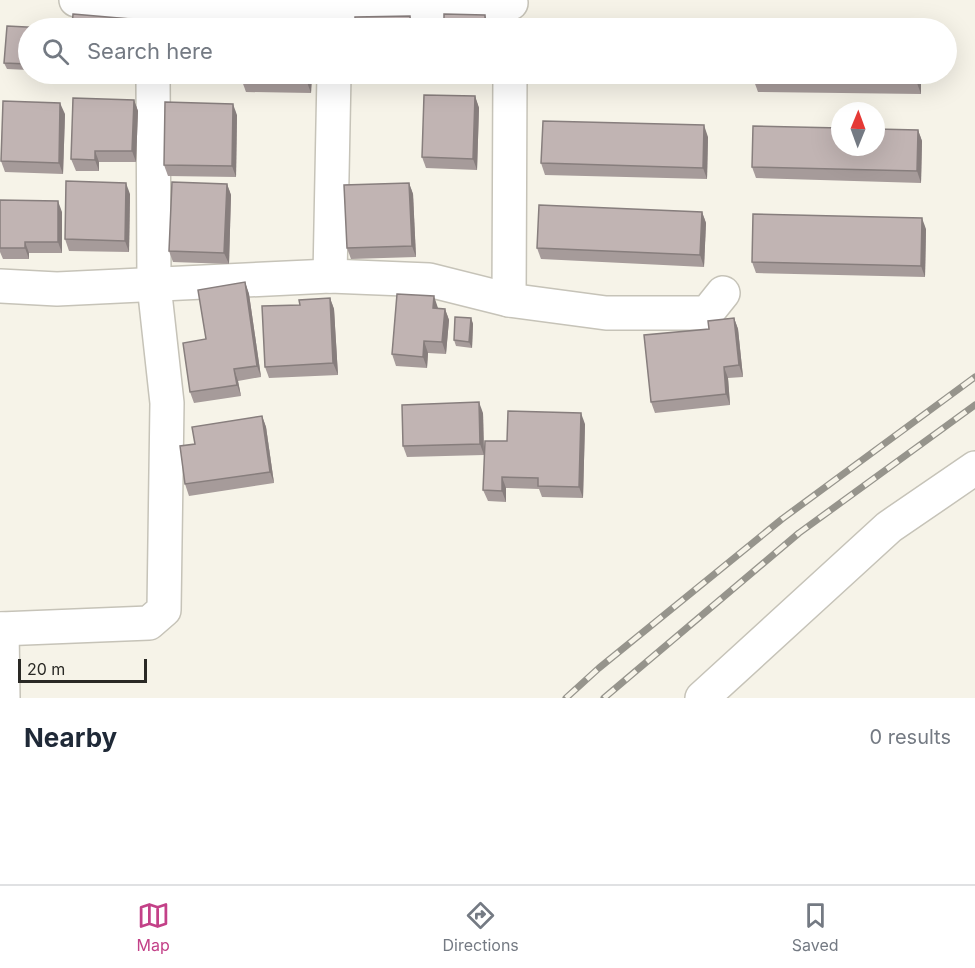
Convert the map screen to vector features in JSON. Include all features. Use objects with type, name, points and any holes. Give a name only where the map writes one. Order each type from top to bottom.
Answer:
[{"type":"street","points":[[76,0],[153,15],[336,10],[511,11]]},
{"type":"street","points":[[3,698],[1,629],[149,623],[164,610],[167,403],[154,285],[153,84]]},
{"type":"street","points":[[330,276],[334,84]]},
{"type":"street","points":[[509,300],[510,84]]},
{"type":"street","points":[[0,286],[57,289],[330,276],[429,280],[509,300],[606,313],[707,313],[723,293]]},
{"type":"street","points":[[702,698],[889,527],[975,468]]},
{"type":"building","points":[[73,14],[119,18],[73,18]]},
{"type":"building","points":[[444,14],[485,15],[485,18],[444,18]]},
{"type":"building","points":[[410,16],[410,18],[355,18]]},
{"type":"building","points":[[7,26],[18,27],[18,64],[4,63]]},
{"type":"building","points":[[424,95],[475,96],[473,159],[422,157]]},
{"type":"building","points":[[73,98],[134,100],[132,151],[95,151],[95,160],[71,159]]},
{"type":"building","points":[[3,101],[60,103],[59,163],[1,161]]},
{"type":"building","points":[[165,102],[233,104],[232,166],[164,165]]},
{"type":"building","points":[[543,121],[704,125],[703,168],[541,163]]},
{"type":"building","points":[[753,126],[831,128],[831,156],[885,156],[885,129],[918,130],[917,171],[752,167]]},
{"type":"building","points":[[66,181],[126,183],[125,241],[65,239]]},
{"type":"building","points":[[172,182],[227,184],[224,253],[169,251]]},
{"type":"building","points":[[409,183],[412,246],[347,248],[344,185]]},
{"type":"building","points":[[0,200],[58,201],[58,242],[25,242],[25,248],[0,248]]},
{"type":"building","points":[[539,205],[702,212],[700,255],[537,248]]},
{"type":"building","points":[[753,214],[922,218],[921,266],[752,262]]},
{"type":"building","points":[[245,282],[257,366],[234,369],[237,385],[190,392],[183,343],[206,339],[198,290]]},
{"type":"building","points":[[397,294],[434,296],[433,308],[445,309],[442,342],[424,341],[423,357],[392,354]]},
{"type":"building","points":[[330,298],[333,363],[265,367],[262,306],[300,305],[299,300]]},
{"type":"building","points":[[455,317],[471,318],[469,342],[454,340]]},
{"type":"building","points":[[734,318],[739,365],[724,367],[726,394],[651,402],[644,335],[709,329],[708,321]]},
{"type":"building","points":[[479,402],[480,444],[403,446],[402,405]]},
{"type":"building","points":[[508,411],[581,413],[579,487],[538,486],[538,478],[502,477],[502,491],[483,490],[485,441],[507,441]]},
{"type":"building","points":[[262,416],[270,472],[185,484],[180,446],[195,444],[192,427]]},
{"type":"railway","points":[[566,698],[599,668],[782,519],[975,377]]},
{"type":"railway","points":[[604,698],[799,533],[975,405]]}]
